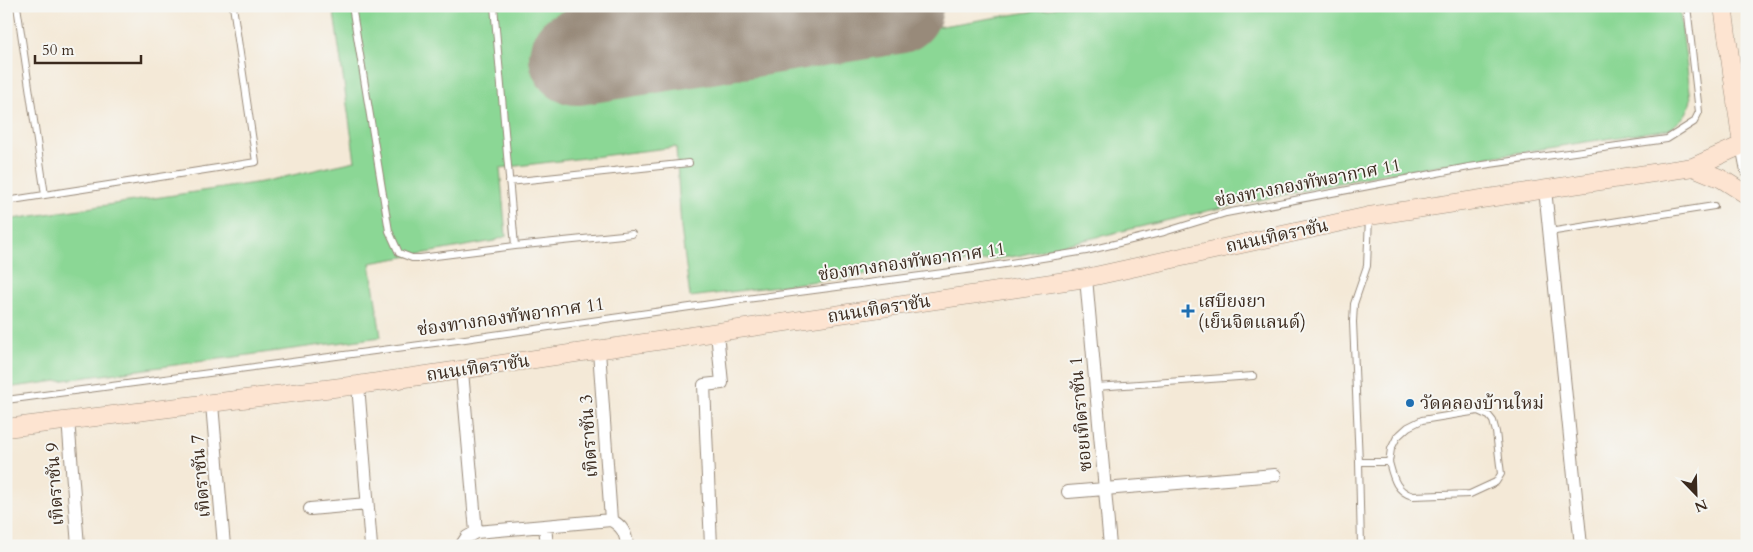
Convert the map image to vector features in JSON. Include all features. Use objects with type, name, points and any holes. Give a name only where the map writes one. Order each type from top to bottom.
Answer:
[{"type":"street","points":[[1723,6],[1741,75],[1742,145],[1747,171]]},
{"type":"street","name":"ถนนเทิดราชัน","points":[[6,428],[68,419],[358,386],[1086,278],[1369,216],[1693,167],[1742,145]]},
{"type":"street","points":[[1693,167],[1722,179],[1747,195]]},
{"type":"street","points":[[1545,188],[1581,546]]},
{"type":"street","name":"ซอยเทิดราชัน 1","points":[[1086,278],[1110,546]]},
{"type":"street","points":[[711,546],[704,385],[722,383],[717,333]]},
{"type":"street","name":"เทิดราชัน 3","points":[[599,351],[611,520]]},
{"type":"street","points":[[462,370],[476,532]]},
{"type":"street","points":[[358,386],[370,546]]},
{"type":"street","name":"เทิดราชัน 7","points":[[212,404],[224,546]]},
{"type":"street","name":"เทิดราชัน 9","points":[[68,419],[78,546]]},
{"type":"street","points":[[1068,492],[1275,475]]},
{"type":"street","points":[[310,509],[367,504]]},
{"type":"street","points":[[461,546],[467,537],[476,532],[611,520],[620,525],[627,537],[628,546]]},
{"type":"street","points":[[545,526],[546,546]]},
{"type":"lane","points":[[6,7],[10,6]]},
{"type":"lane","points":[[17,6],[45,195]]},
{"type":"lane","points":[[6,202],[256,162],[233,6]]},
{"type":"lane","points":[[352,6],[389,231],[399,253],[412,258],[420,258],[632,234]]},
{"type":"lane","points":[[494,6],[515,246]]},
{"type":"lane","name":"ช่องทางกองทัพอากาศ 11","points":[[6,400],[973,270],[1086,251],[1164,232],[1226,213],[1469,167],[1667,139],[1694,122],[1699,112],[1687,6]]},
{"type":"lane","points":[[509,182],[689,163]]},
{"type":"lane","points":[[1548,232],[1714,206]]},
{"type":"lane","points":[[1361,546],[1353,341],[1354,304],[1367,266],[1369,216]]},
{"type":"lane","points":[[1096,387],[1253,376]]},
{"type":"lane","points":[[1478,411],[1493,421],[1501,474],[1496,482],[1470,494],[1413,496],[1404,494],[1399,488],[1389,462],[1391,450],[1397,437],[1408,427],[1422,420],[1478,411]]},
{"type":"lane","points":[[1359,462],[1389,462]]},
{"type":"green space","points":[[333,6],[733,6],[565,33],[573,85],[1067,6],[1679,6],[1691,99],[1684,117],[1669,129],[1382,174],[1207,211],[1017,256],[690,297],[681,228],[676,147],[500,168],[506,236],[494,241],[370,263],[381,337],[6,388],[6,220],[262,182],[355,161]]},
{"type":"taxiway","points":[[755,29],[767,15],[767,6]]},
{"type":"runway","points":[[577,57],[895,6]]},
{"type":"place","name":"เสบียงยา (เย็นจิตแลนด์)","points":[[1188,311]]},
{"type":"place","name":"วัดคลองบ้านใหม่","points":[[1410,403]]}]
